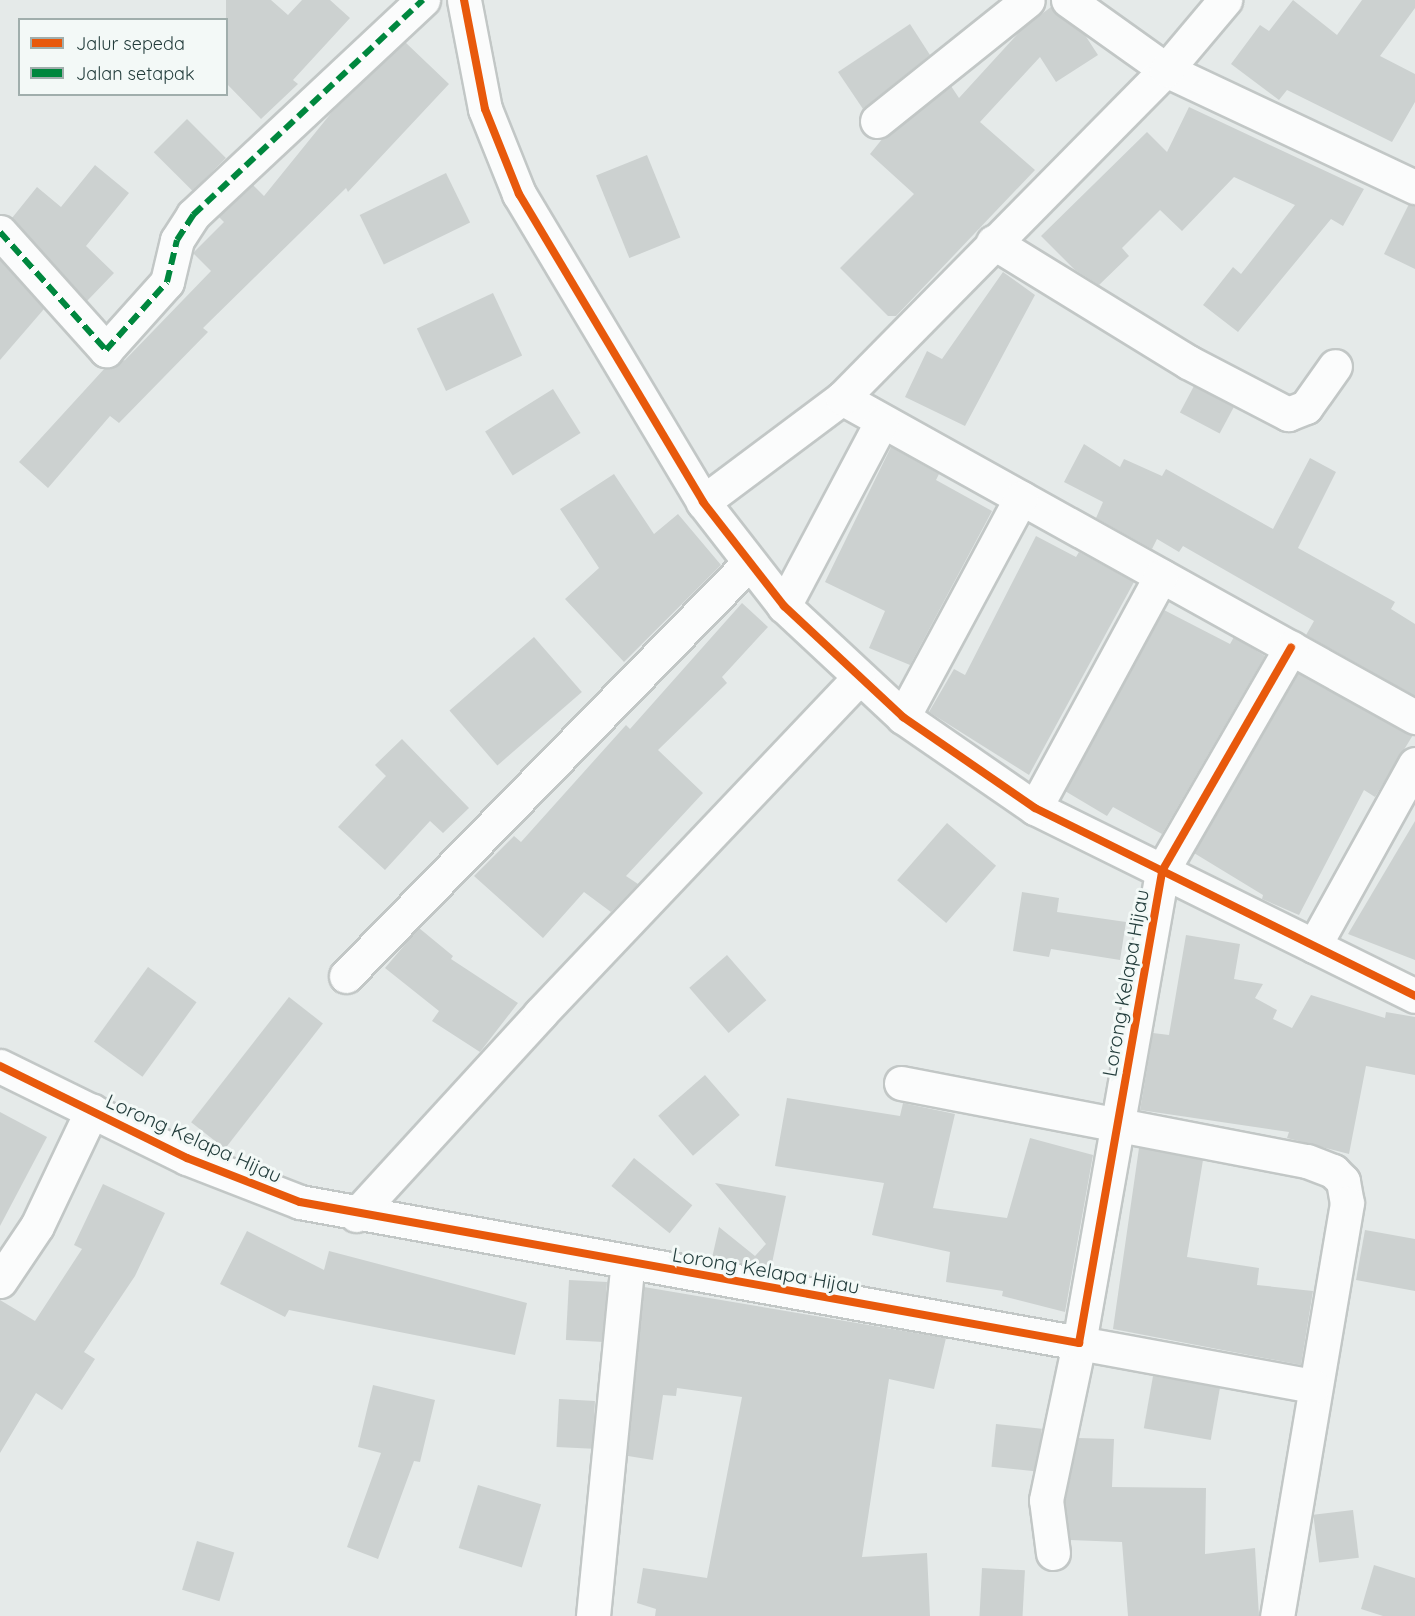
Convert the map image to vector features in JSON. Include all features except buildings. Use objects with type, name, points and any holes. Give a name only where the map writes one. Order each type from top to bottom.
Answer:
[{"type":"street","points":[[0,232],[106,350],[167,282],[177,240],[193,215],[423,0]]},
{"type":"street","points":[[464,0],[485,109],[519,194],[703,502],[748,564],[784,606],[858,679],[903,717],[1035,808],[1415,996]]},
{"type":"street","points":[[877,121],[1028,0]]},
{"type":"street","points":[[1068,0],[1166,70],[1415,187]]},
{"type":"street","points":[[703,502],[842,398],[993,242],[1166,70],[1226,0]]},
{"type":"street","points":[[993,242],[1188,362],[1288,414],[1306,407],[1335,366]]},
{"type":"street","points":[[842,398],[1415,717]]},
{"type":"street","points":[[784,606],[882,420]]},
{"type":"street","points":[[903,717],[1021,498]]},
{"type":"street","points":[[346,976],[748,564]]},
{"type":"street","points":[[1035,808],[1161,576]]},
{"type":"street","points":[[1162,871],[1291,648]]},
{"type":"street","points":[[356,1215],[540,1014],[858,679]]},
{"type":"street","points":[[1314,946],[1415,764]]},
{"type":"street","name":"Lorong Kelapa Hijau","points":[[0,1066],[252,1186],[356,1215],[1079,1343],[1162,871]]},
{"type":"street","points":[[901,1083],[1307,1161],[1333,1171],[1343,1181],[1347,1203],[1313,1386],[1276,1616]]},
{"type":"street","points":[[0,1281],[37,1226],[92,1110]]},
{"type":"street","points":[[593,1616],[628,1262]]},
{"type":"street","points":[[1053,1553],[1046,1500],[1079,1343],[1313,1386]]},
{"type":"marked path","points":[[0,232],[106,350],[167,282],[177,240],[193,215],[423,0]]},
{"type":"cycle path","points":[[464,0],[485,109],[519,194],[703,502],[784,606],[903,717],[1035,808],[1415,996]]},
{"type":"cycle path","points":[[0,1066],[187,1158],[300,1202],[1079,1343],[1162,871],[1291,648]]}]
